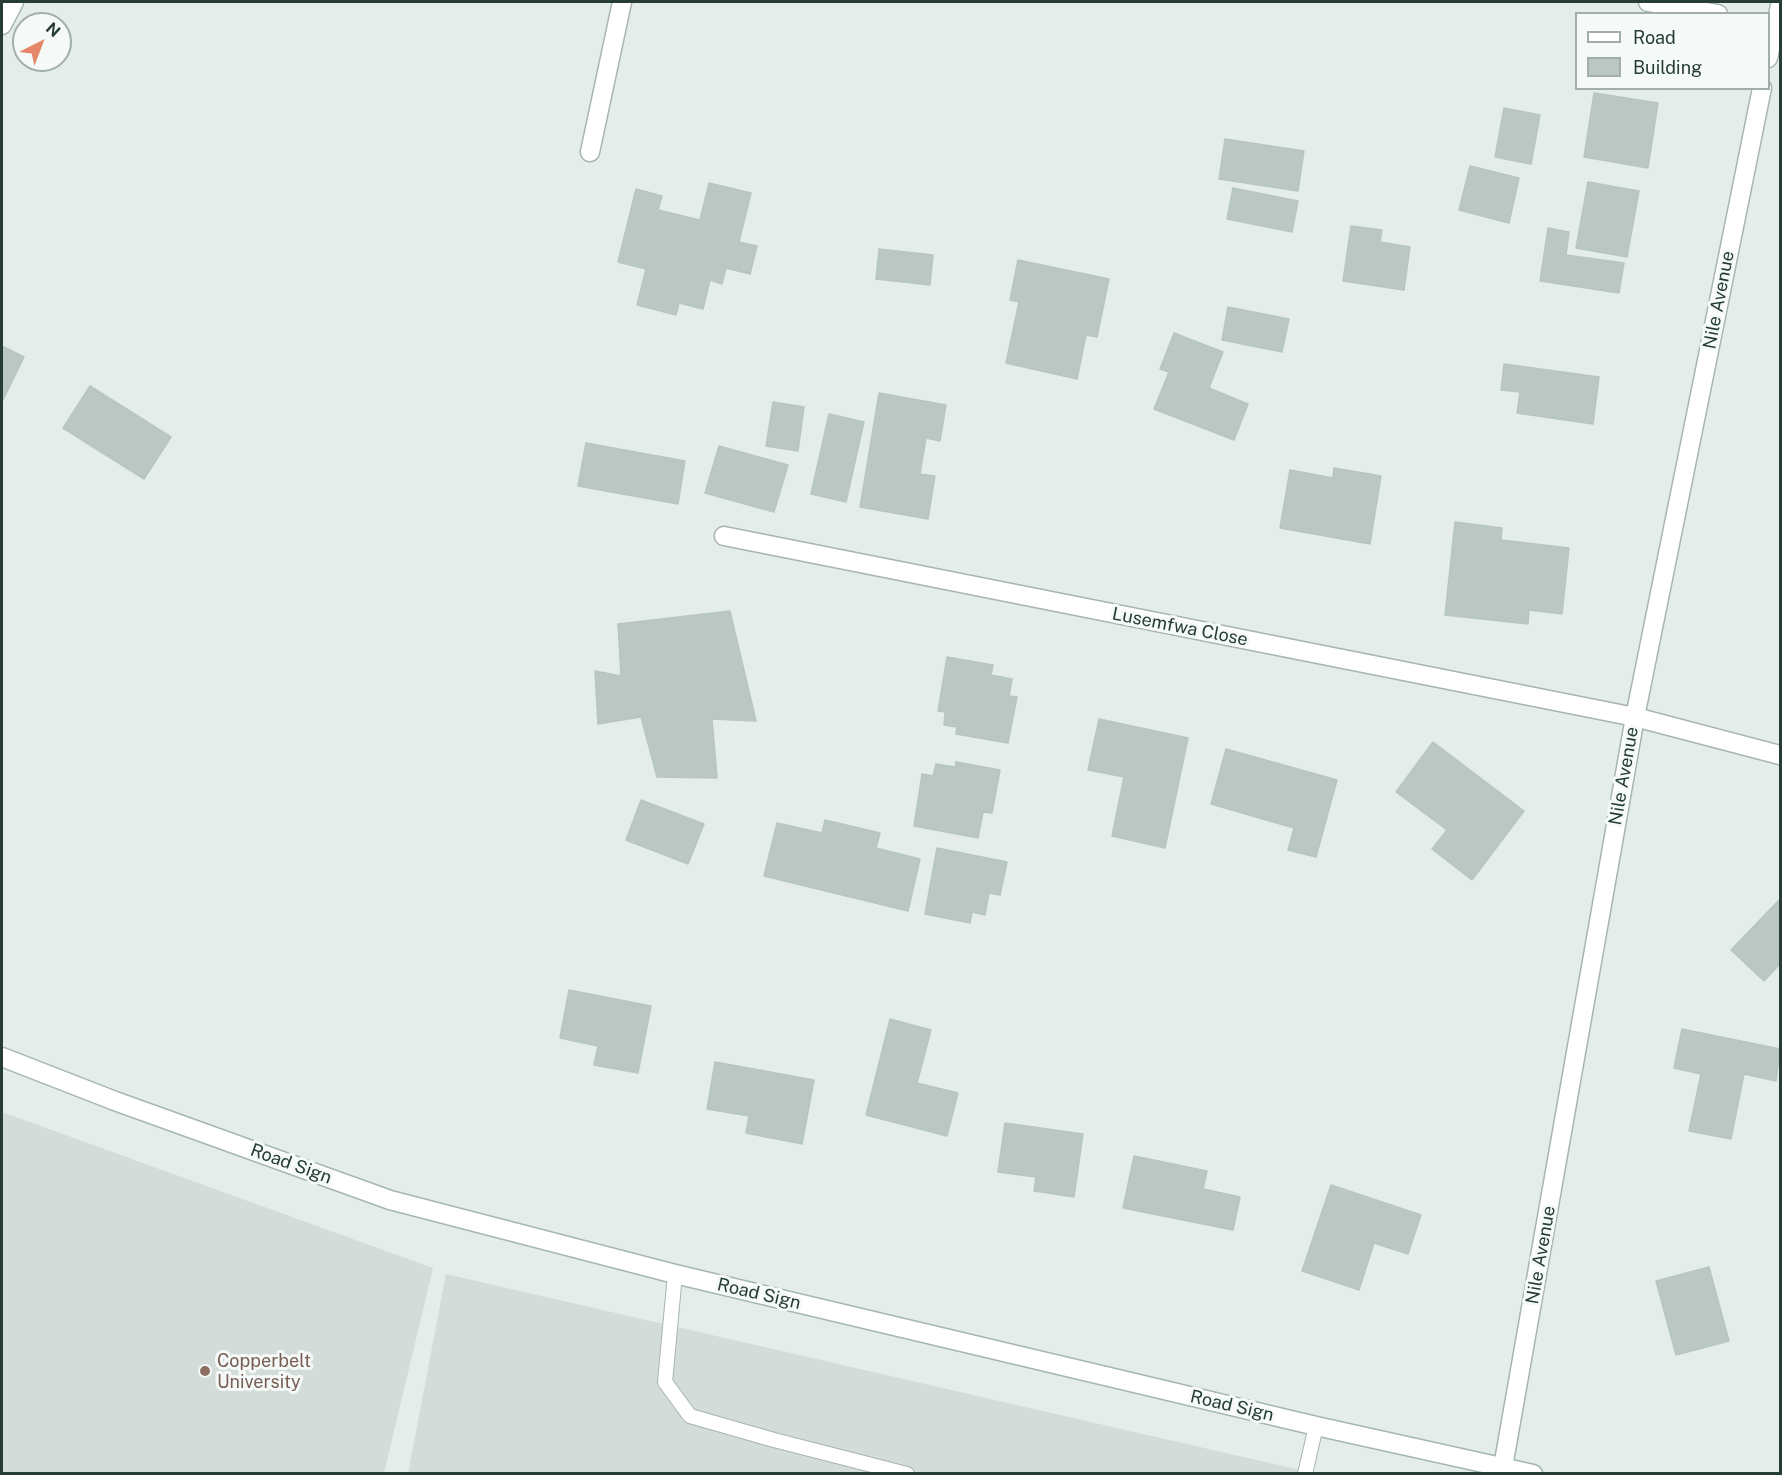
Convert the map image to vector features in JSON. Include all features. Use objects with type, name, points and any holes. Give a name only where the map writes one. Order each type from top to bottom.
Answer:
[{"type":"street","points":[[2,25],[14,2]]},
{"type":"street","points":[[590,152],[622,2]]},
{"type":"street","points":[[1648,2],[1706,12]]},
{"type":"street","points":[[1770,40],[1772,23],[1780,6]]},
{"type":"street","name":"Nile Avenue","points":[[1503,1467],[1635,717],[1762,90]]},
{"type":"street","name":"Lusemfwa Close","points":[[724,536],[1635,717],[1780,755]]},
{"type":"street","name":"Road Sign","points":[[2,1057],[115,1101],[390,1200],[675,1274],[1316,1426],[1533,1473]]},
{"type":"lane","points":[[675,1274],[665,1382],[690,1416],[774,1440],[907,1473]]},
{"type":"lane","points":[[1305,1473],[1316,1426]]},
{"type":"shaded area","name":"Copperbelt University","points":[[2,1112],[433,1268],[384,1473],[2,1473]]},
{"type":"shaded area","points":[[446,1274],[1313,1473],[408,1474]]},
{"type":"building","points":[[1594,93],[1658,103],[1648,168],[1584,157]]},
{"type":"building","points":[[1504,108],[1540,115],[1531,164],[1495,157]]},
{"type":"building","points":[[1225,139],[1304,151],[1298,191],[1219,179]]},
{"type":"building","points":[[1470,166],[1519,178],[1509,223],[1459,210]]},
{"type":"building","points":[[1588,182],[1639,191],[1627,257],[1576,248]]},
{"type":"building","points":[[709,183],[751,193],[739,242],[757,246],[750,274],[726,268],[722,284],[710,280],[703,309],[679,303],[676,315],[637,305],[646,269],[618,262],[636,189],[662,196],[658,210],[700,220]]},
{"type":"building","points":[[1233,188],[1298,201],[1292,232],[1227,219]]},
{"type":"building","points":[[1351,226],[1382,230],[1380,242],[1410,247],[1404,290],[1343,281]]},
{"type":"building","points":[[1548,228],[1569,232],[1566,255],[1624,263],[1619,293],[1540,281]]},
{"type":"building","points":[[879,249],[933,255],[930,285],[876,279]]},
{"type":"building","points":[[1018,260],[1109,279],[1097,337],[1086,335],[1077,379],[1006,363],[1019,302],[1010,300]]},
{"type":"building","points":[[1228,307],[1289,319],[1282,352],[1222,340]]},
{"type":"building","points":[[1174,333],[1223,352],[1209,388],[1248,404],[1234,440],[1154,409],[1169,372],[1160,369]]},
{"type":"building","points":[[2,346],[24,357],[2,402]]},
{"type":"building","points":[[1504,364],[1599,377],[1593,424],[1517,413],[1520,392],[1501,390]]},
{"type":"building","points":[[90,386],[171,437],[144,479],[63,428]]},
{"type":"building","points":[[879,393],[946,405],[940,441],[926,438],[920,474],[935,476],[928,519],[860,507]]},
{"type":"building","points":[[773,402],[804,407],[798,451],[766,446]]},
{"type":"building","points":[[829,414],[864,422],[846,502],[811,494]]},
{"type":"building","points":[[586,443],[685,461],[678,504],[578,486]]},
{"type":"building","points":[[719,446],[788,465],[774,512],[705,493]]},
{"type":"building","points":[[1334,468],[1381,476],[1370,544],[1280,528],[1290,470],[1333,478]]},
{"type":"building","points":[[1455,522],[1502,528],[1501,540],[1569,548],[1562,614],[1529,610],[1528,624],[1445,615]]},
{"type":"building","points":[[730,611],[756,721],[712,719],[717,778],[657,777],[641,717],[598,724],[595,671],[621,676],[618,624]]},
{"type":"building","points":[[947,657],[993,665],[991,675],[1012,679],[1009,696],[1017,697],[1008,743],[956,734],[957,727],[944,725],[945,712],[938,711]]},
{"type":"building","points":[[1099,719],[1188,738],[1165,848],[1112,836],[1124,777],[1088,770]]},
{"type":"building","points":[[1433,742],[1524,811],[1472,880],[1432,849],[1447,830],[1396,792]]},
{"type":"building","points":[[1226,749],[1337,780],[1316,857],[1288,850],[1294,828],[1211,804]]},
{"type":"building","points":[[956,762],[1000,770],[992,813],[983,812],[978,838],[914,826],[922,774],[933,776],[936,764],[955,767]]},
{"type":"building","points":[[641,800],[704,824],[688,864],[626,840]]},
{"type":"building","points":[[825,820],[880,833],[876,848],[920,859],[908,911],[764,876],[777,823],[822,833]]},
{"type":"building","points":[[937,848],[1007,862],[1000,895],[989,893],[985,915],[972,912],[970,923],[925,914]]},
{"type":"building","points":[[1780,899],[1780,964],[1764,981],[1731,950]]},
{"type":"building","points":[[569,990],[651,1006],[638,1073],[594,1065],[598,1046],[560,1038]]},
{"type":"building","points":[[890,1019],[931,1030],[917,1083],[958,1093],[947,1136],[866,1115]]},
{"type":"building","points":[[1682,1029],[1780,1049],[1776,1081],[1744,1074],[1731,1139],[1689,1131],[1701,1074],[1674,1068]]},
{"type":"building","points":[[715,1062],[814,1080],[802,1144],[746,1133],[749,1116],[707,1109]]},
{"type":"building","points":[[1005,1123],[1083,1134],[1074,1197],[1034,1191],[1036,1177],[998,1172]]},
{"type":"building","points":[[1134,1156],[1207,1171],[1203,1189],[1240,1197],[1233,1230],[1123,1208]]},
{"type":"building","points":[[1331,1185],[1421,1215],[1408,1254],[1374,1243],[1359,1290],[1302,1271]]},
{"type":"building","points":[[1709,1267],[1729,1341],[1676,1355],[1656,1281]]},
{"type":"place","name":"Copperbelt University","points":[[205,1371]]}]
